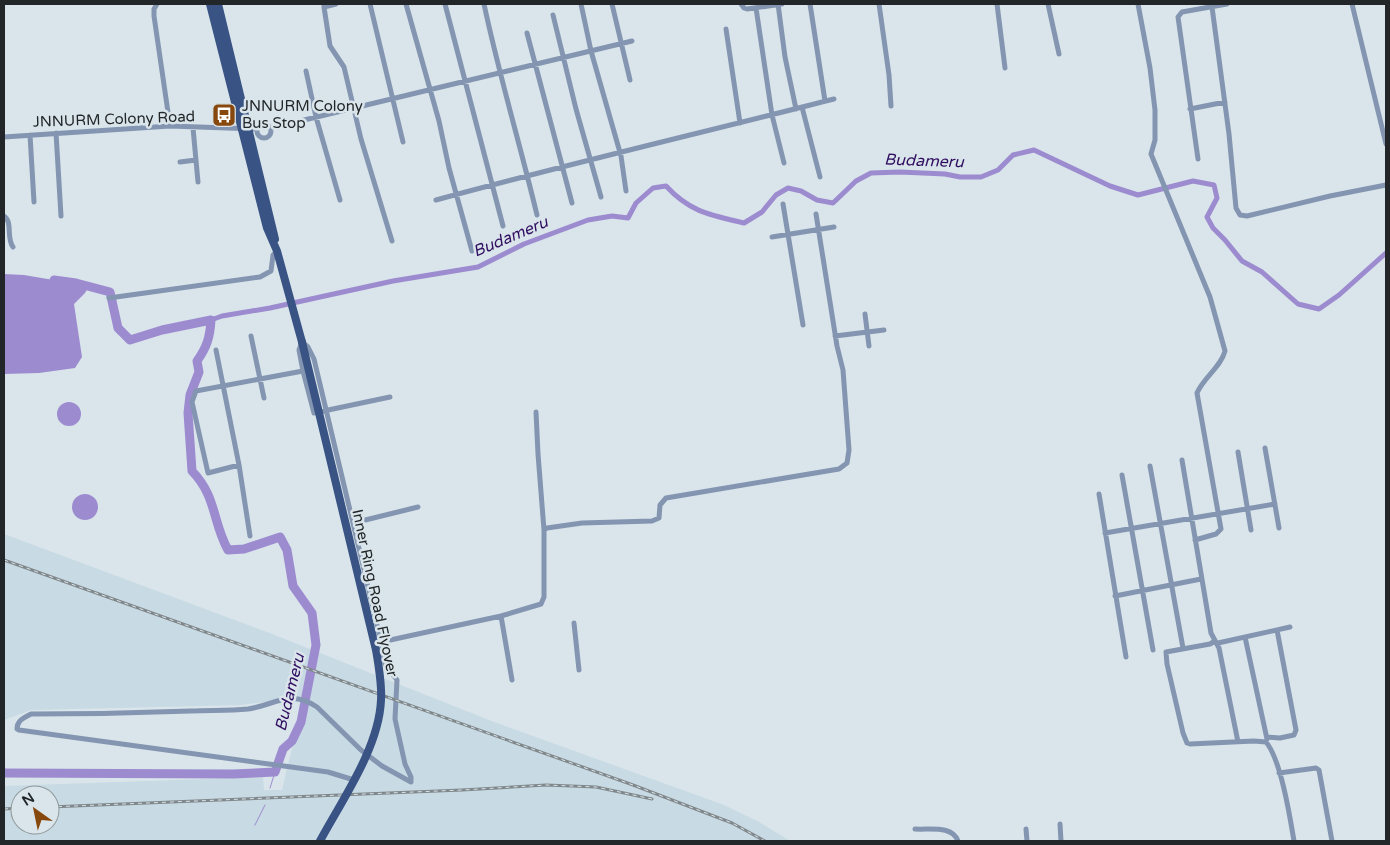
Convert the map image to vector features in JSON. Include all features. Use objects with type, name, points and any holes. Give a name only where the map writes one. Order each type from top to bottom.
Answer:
[{"type":"main road","points":[[210,4],[248,129]]},
{"type":"main road","points":[[218,4],[248,129]]},
{"type":"main road","name":"Inner Ring Road Flyover","points":[[248,129],[267,228],[277,251],[302,342],[380,669],[382,699],[378,722],[371,744],[354,780],[320,841]]},
{"type":"street","points":[[157,4],[154,9],[154,16],[170,126]]},
{"type":"street","points":[[336,4],[324,5],[330,46],[344,68],[353,108],[392,241]]},
{"type":"street","points":[[370,4],[403,142]]},
{"type":"street","points":[[406,4],[472,251]]},
{"type":"street","points":[[445,4],[503,226]]},
{"type":"street","points":[[484,4],[499,73],[536,215]]},
{"type":"street","points":[[581,4],[591,51],[620,153],[626,191]]},
{"type":"street","points":[[612,4],[630,80]]},
{"type":"street","points":[[741,4],[744,8],[779,4],[786,57],[796,109]]},
{"type":"street","points":[[810,4],[825,102]]},
{"type":"street","points":[[879,4],[889,75],[891,106]]},
{"type":"street","points":[[997,4],[1005,68]]},
{"type":"street","points":[[1048,4],[1059,54]]},
{"type":"street","points":[[1138,4],[1150,68],[1155,110],[1155,140],[1151,154],[1210,297],[1226,351],[1223,358],[1205,379],[1197,393],[1220,532],[1195,540]]},
{"type":"street","points":[[1198,160],[1178,17],[1182,12],[1200,6],[1212,7],[1227,4]]},
{"type":"street","points":[[1352,4],[1386,144]]},
{"type":"street","points":[[1212,7],[1225,102],[1236,208],[1240,215],[1247,216],[1386,185]]},
{"type":"street","points":[[756,8],[772,115],[784,163]]},
{"type":"street","points":[[553,15],[601,197]]},
{"type":"street","points":[[726,30],[740,123]]},
{"type":"street","points":[[527,33],[572,203]]},
{"type":"street","points":[[271,128],[632,41]]},
{"type":"street","points":[[306,71],[316,117],[340,200]]},
{"type":"street","points":[[436,200],[527,175],[591,161],[834,99]]},
{"type":"street","points":[[1190,109],[1225,102]]},
{"type":"street","points":[[802,107],[820,177]]},
{"type":"street","points":[[248,129],[263,123],[271,128]]},
{"type":"street","name":"JNNURM Colony Road","points":[[4,135],[170,126],[248,129]]},
{"type":"street","points":[[193,128],[198,182]]},
{"type":"street","points":[[248,129],[263,138],[270,135],[271,128]]},
{"type":"street","points":[[56,133],[61,216]]},
{"type":"street","points":[[30,135],[34,202]]},
{"type":"street","points":[[180,162],[196,160]]},
{"type":"street","points":[[784,204],[803,326]]},
{"type":"street","points":[[544,530],[582,523],[652,521],[659,518],[660,505],[666,498],[844,466],[849,458],[849,450],[843,370],[835,336],[816,214]]},
{"type":"street","points":[[4,216],[8,221],[6,242],[13,247]]},
{"type":"street","points":[[772,237],[834,228]]},
{"type":"street","points":[[109,298],[260,277],[271,271],[272,255],[277,251]]},
{"type":"street","points":[[866,314],[866,332],[869,346]]},
{"type":"street","points":[[835,336],[884,330]]},
{"type":"street","points":[[251,336],[264,398]]},
{"type":"street","points":[[354,780],[328,772],[19,730],[17,725],[21,719],[31,714],[249,709],[283,699],[298,698],[308,701],[324,712],[361,750],[382,766],[411,782],[395,719],[397,680],[389,672],[385,664],[381,642],[353,523],[326,410],[314,359],[308,347],[302,342],[299,350],[300,361],[314,413],[326,410],[390,397]]},
{"type":"street","points":[[216,350],[239,465],[250,536]]},
{"type":"street","points":[[239,465],[208,473],[192,402],[196,391],[303,371]]},
{"type":"street","points":[[381,642],[502,616],[543,602],[544,530],[536,412]]},
{"type":"street","points":[[1265,448],[1279,528]]},
{"type":"street","points":[[1238,452],[1251,530]]},
{"type":"street","points":[[1182,460],[1211,633],[1216,642],[1238,742]]},
{"type":"street","points":[[1150,466],[1183,648]]},
{"type":"street","points":[[1122,475],[1153,650]]},
{"type":"street","points":[[1099,494],[1126,656]]},
{"type":"street","points":[[1105,533],[1275,504]]},
{"type":"street","points":[[353,523],[418,507]]},
{"type":"street","points":[[1115,596],[1202,579]]},
{"type":"street","points":[[502,616],[512,680]]},
{"type":"street","points":[[574,623],[579,670]]},
{"type":"street","points":[[1277,630],[1296,730],[1294,735],[1267,740],[1190,744],[1183,734],[1166,652],[1290,627]]},
{"type":"street","points":[[1246,636],[1267,740],[1279,773],[1294,841]]},
{"type":"street","points":[[1279,773],[1316,768],[1319,770],[1332,841]]},
{"type":"street","points":[[1060,824],[1061,841]]},
{"type":"street","points":[[916,829],[950,831],[958,841]]},
{"type":"street","points":[[1026,830],[1027,841]]},
{"type":"shaded area","points":[[4,274],[24,275],[89,286],[74,304],[82,357],[75,368],[39,373],[4,374]]},
{"type":"shaded area","points":[[69,402],[77,406],[81,414],[77,422],[69,426],[61,422],[57,414],[61,406]]},
{"type":"shaded area","points":[[85,494],[94,498],[98,507],[94,516],[85,520],[76,516],[72,507],[76,498]]},
{"type":"shaded area","points":[[4,534],[267,632],[494,722],[724,805],[759,822],[790,841],[4,841],[4,786],[10,786],[10,835],[60,835],[60,785],[33,785],[263,777],[264,790],[282,790],[303,702],[279,700],[241,705],[31,710],[4,720]]},
{"type":"waterway","name":"Budameru","points":[[211,320],[222,316],[270,308],[393,281],[478,267],[524,244],[588,220],[612,216],[628,218],[636,203],[653,188],[666,186],[692,207],[711,215],[744,223],[762,212],[776,195],[788,188],[801,191],[817,200],[833,203],[856,181],[871,173],[900,172],[981,177],[998,170],[1013,155],[1034,150],[1110,186],[1138,195],[1193,181],[1214,185],[1217,198],[1207,217],[1213,228],[1242,261],[1262,272],[1298,304],[1319,309],[1339,295],[1386,253]]},
{"type":"waterway","name":"Budameru","points":[[4,773],[233,774],[275,772],[283,749],[292,741],[301,722],[316,645],[312,613],[293,586],[287,550],[280,537],[244,549],[228,550],[206,490],[192,471],[188,413],[190,395],[199,372],[197,361],[207,342],[211,320],[162,330],[130,340],[118,328],[110,292],[76,283],[54,280]]},
{"type":"waterway","points":[[270,788],[275,772]]},
{"type":"waterway","points":[[255,825],[265,805]]},
{"type":"railway","points":[[4,560],[633,785],[732,823],[765,841]]},
{"type":"railway","points":[[60,807],[546,785],[596,787],[652,799]]},
{"type":"railway","points":[[4,809],[10,809]]},
{"type":"place","name":"JNNURM Colony Bus Stop","points":[[224,115]]}]
